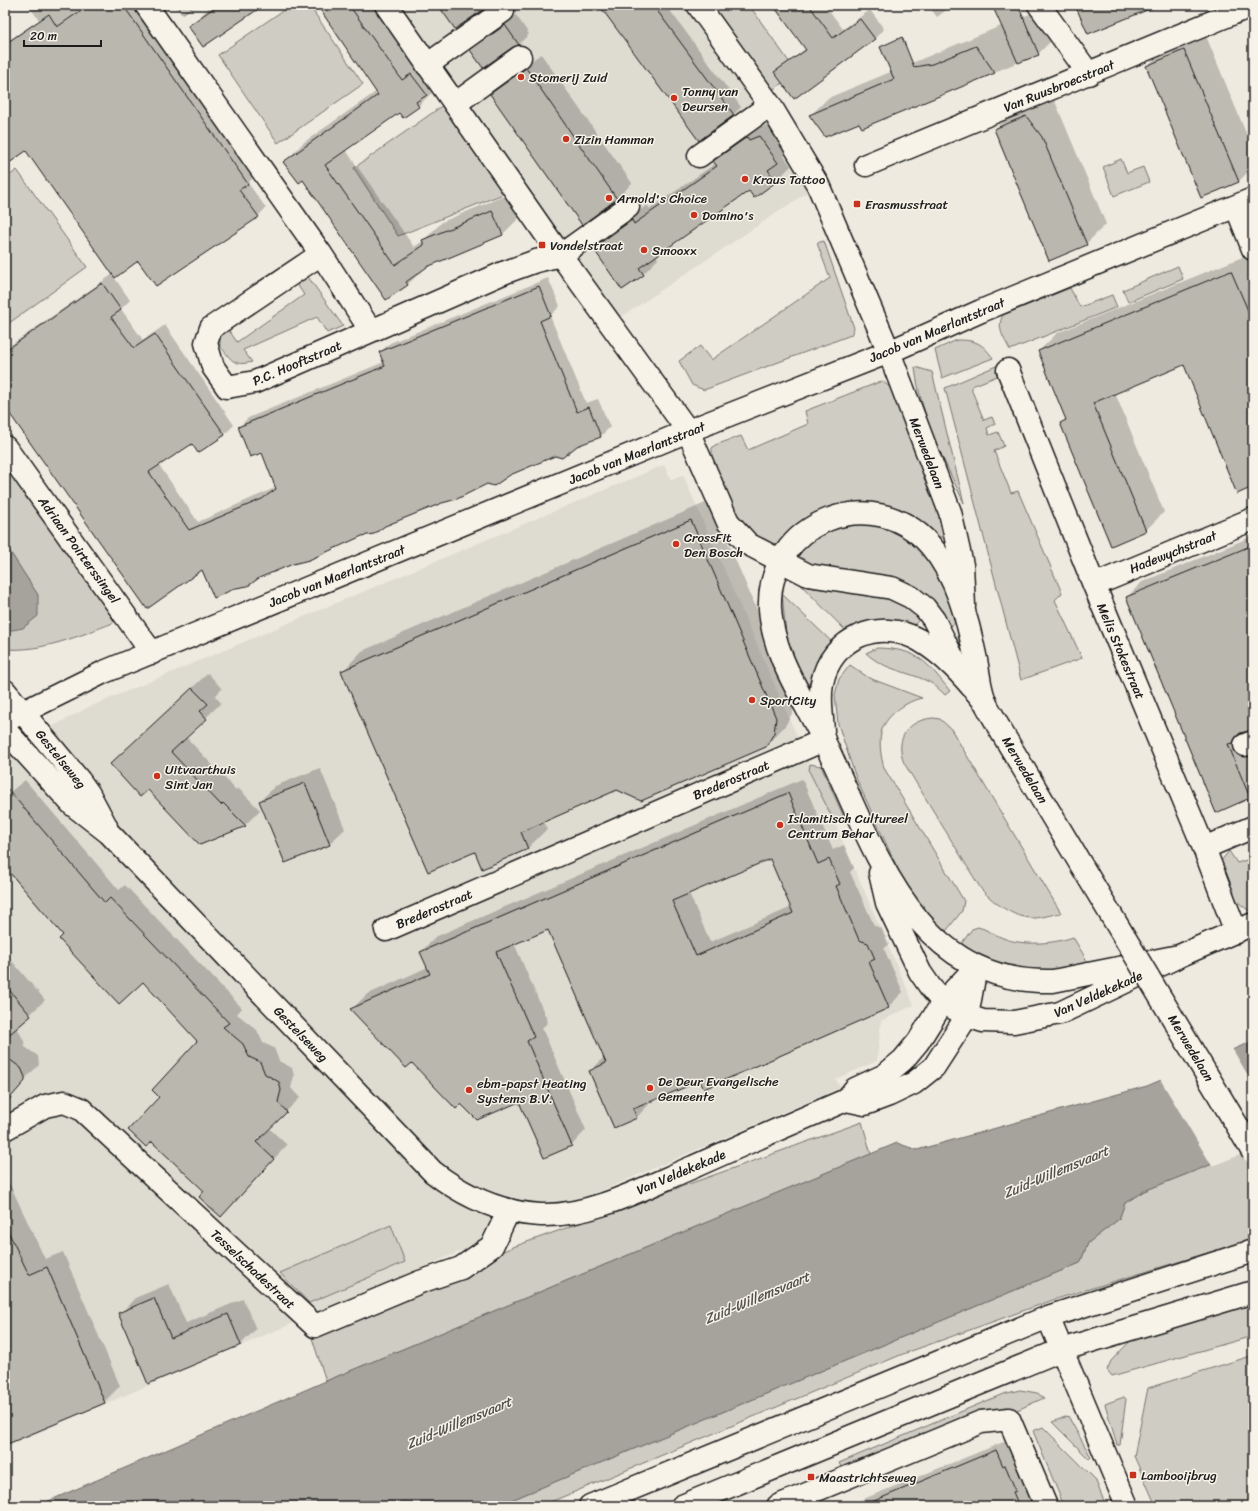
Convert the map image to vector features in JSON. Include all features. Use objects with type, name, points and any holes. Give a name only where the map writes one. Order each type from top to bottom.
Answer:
[{"type":"street","points":[[146,5],[321,254],[371,331]]},
{"type":"street","points":[[386,5],[561,255],[688,431],[728,522],[748,544],[817,578],[892,588],[911,597],[925,608],[934,620],[962,674]]},
{"type":"street","points":[[698,5],[770,105],[818,185],[889,352]]},
{"type":"street","points":[[1039,5],[1089,74]]},
{"type":"street","name":"Van Ruusbroecstraat","points":[[866,165],[1253,5]]},
{"type":"street","points":[[427,65],[503,12]]},
{"type":"street","points":[[455,104],[520,57]]},
{"type":"street","points":[[700,156],[770,105]]},
{"type":"street","points":[[1244,202],[1253,249]]},
{"type":"street","name":"Jacob van Maerlantstraat","points":[[14,717],[104,672],[688,431],[889,352],[981,311],[1244,202]]},
{"type":"street","points":[[561,255],[628,207]]},
{"type":"street","name":"P.C. Hooftstraat","points":[[321,254],[212,328],[206,343],[213,367],[227,387],[255,382],[504,273],[536,261],[561,255]]},
{"type":"street","name":"Merwedelaan","points":[[889,352],[950,512],[962,566],[965,616],[986,704],[1253,1152]]},
{"type":"street","name":"Melis Stokestraat","points":[[1008,370],[1094,585],[1204,848],[1245,928]]},
{"type":"street","name":"Adriaan Poirterssingel","points":[[5,447],[152,653]]},
{"type":"street","points":[[846,1100],[864,1104],[900,1090],[921,1078],[940,1059],[967,1016],[976,967],[945,948],[916,918],[877,856],[824,740],[781,656],[773,630],[770,607],[771,584],[781,561],[802,534],[835,516],[862,512],[901,521],[916,531],[938,555],[952,581],[965,616]]},
{"type":"street","name":"Hadewychstraat","points":[[1094,585],[1253,519]]},
{"type":"street","points":[[824,740],[821,694],[825,672],[838,651],[858,636],[869,631],[880,630],[904,634],[918,640],[936,651],[962,674],[986,704]]},
{"type":"street","name":"Gestelseweg","points":[[5,691],[14,717],[80,780],[109,833]]},
{"type":"street","name":"Gestelseweg","points":[[5,730],[74,805],[109,833],[433,1172],[465,1194],[509,1210]]},
{"type":"street","name":"Brederostraat","points":[[386,930],[824,740]]},
{"type":"street","points":[[1204,848],[1253,827]]},
{"type":"street","points":[[877,856],[887,903],[920,972],[943,1002]]},
{"type":"street","name":"Van Veldekekade","points":[[943,1002],[967,1016],[983,1021],[1000,1023],[1044,1017],[1060,1013],[1179,956],[1245,928]]},
{"type":"street","name":"Van Veldekekade","points":[[509,1210],[542,1215],[566,1214],[589,1209],[641,1189],[846,1100],[855,1089],[885,1075],[903,1060],[918,1042],[943,1002],[976,967],[990,972],[1025,980],[1053,981],[1179,956]]},
{"type":"street","name":"Tesselschadestraat","points":[[5,1129],[45,1106],[64,1102],[81,1109],[315,1326],[420,1282],[461,1268],[492,1246],[509,1210]]},
{"type":"street","points":[[590,1506],[1048,1317],[1253,1251]]},
{"type":"street","points":[[682,1506],[1061,1350],[1253,1292]]},
{"type":"street","points":[[1048,1317],[1127,1506]]},
{"type":"street","points":[[778,1506],[981,1422],[1009,1419],[1046,1506]]},
{"type":"shaded area","points":[[176,5],[195,5],[182,14]]},
{"type":"shaded area","points":[[291,5],[309,5],[363,84],[278,143],[218,55]]},
{"type":"shaded area","points":[[386,5],[698,5],[818,185],[611,324]]},
{"type":"shaded area","points":[[700,5],[749,5],[797,73],[765,95]]},
{"type":"shaded area","points":[[442,106],[503,194],[398,236],[354,168]]},
{"type":"shaded area","points":[[1121,159],[1127,173],[1143,167],[1149,182],[1114,196],[1103,167]]},
{"type":"shaded area","points":[[17,170],[87,267],[5,326],[5,179]]},
{"type":"shaded area","points":[[824,241],[854,328],[851,335],[704,390],[692,385],[679,361],[700,346],[711,360],[830,278],[817,243]]},
{"type":"shaded area","points":[[1178,266],[1183,279],[1128,302],[1123,290]]},
{"type":"shaded area","points":[[306,274],[343,326],[327,333],[317,317],[243,350],[252,362],[236,363],[233,361],[220,346],[220,335],[228,329],[237,342],[304,295],[295,281]]},
{"type":"shaded area","points":[[1070,288],[1080,307],[1112,295],[1117,307],[1010,350],[1003,337],[1000,324],[1003,315]]},
{"type":"shaded area","points":[[957,340],[978,343],[993,358],[942,378],[935,350]]},
{"type":"shaded area","points":[[996,366],[1000,375],[972,386],[972,391],[984,420],[992,417],[995,424],[987,428],[989,435],[998,432],[1004,446],[994,451],[1011,493],[1018,491],[1062,593],[1055,600],[1082,658],[1021,680],[945,388]]},
{"type":"shaded area","points":[[915,367],[932,372],[964,503],[927,420]]},
{"type":"shaded area","points":[[882,381],[891,388],[899,402],[947,535],[937,538],[923,524],[908,513],[890,506],[876,504],[838,505],[818,512],[791,531],[777,547],[762,541],[741,524],[712,458],[712,448],[715,445],[741,436],[748,450],[808,424],[805,411]]},
{"type":"shaded area","points":[[5,463],[114,619],[113,623],[74,638],[46,646],[5,649],[5,630],[7,631],[38,595],[5,544]]},
{"type":"shaded area","points":[[664,465],[671,480],[683,475],[914,1005],[881,1021],[877,1061],[836,1079],[840,1088],[5,1447],[5,752],[87,708]]},
{"type":"shaded area","points":[[858,523],[880,525],[902,533],[925,553],[943,581],[957,622],[951,626],[932,600],[916,590],[811,565],[795,557],[823,534],[847,525]]},
{"type":"shaded area","points":[[800,584],[808,587],[889,598],[911,610],[921,618],[913,626],[847,632]]},
{"type":"shaded area","points":[[782,594],[834,644],[812,682],[802,686],[786,633]]},
{"type":"shaded area","points":[[877,648],[891,649],[912,654],[927,664],[950,691],[945,695],[931,683],[881,664],[866,653]]},
{"type":"shaded area","points":[[850,665],[869,678],[922,698],[909,702],[886,721],[881,733],[880,742],[884,768],[964,901],[962,911],[943,935],[907,889],[856,778],[838,724],[835,695],[839,679]]},
{"type":"shaded area","points":[[933,718],[940,719],[951,729],[1061,913],[1036,918],[1021,916],[1006,910],[981,889],[904,763],[901,754],[902,739],[905,732],[917,722]]},
{"type":"shaded area","points":[[810,764],[821,766],[843,815],[835,823],[809,771]]},
{"type":"shaded area","points":[[1229,851],[1237,863],[1253,858],[1253,909],[1248,910],[1241,905],[1236,900],[1229,888],[1221,861]]},
{"type":"shaded area","points":[[978,927],[1011,941],[1028,943],[1048,943],[1073,937],[1090,966],[1055,973],[996,966],[959,947],[972,929]]},
{"type":"shaded area","points":[[862,1122],[871,1154],[326,1381],[310,1332],[513,1247]]},
{"type":"shaded area","points":[[1253,1148],[1253,1239],[1053,1300],[903,1354],[541,1506],[497,1506],[1080,1263],[1088,1243],[1119,1219],[1125,1203],[1144,1191]]},
{"type":"shaded area","points":[[391,1225],[405,1262],[309,1303],[280,1273]]},
{"type":"shaded area","points":[[1253,1302],[1253,1336],[1112,1376],[1107,1370],[1111,1361],[1133,1338]]},
{"type":"shaded area","points":[[1251,1356],[1253,1358],[1253,1506],[1156,1506],[1134,1456],[1148,1388]]},
{"type":"shaded area","points":[[1020,1390],[1037,1393],[1044,1398],[1015,1411],[842,1469],[839,1463],[1003,1394]]},
{"type":"shaded area","points":[[1124,1397],[1126,1399],[1120,1445],[1117,1445],[1105,1404]]},
{"type":"shaded area","points":[[1068,1416],[1091,1457],[1089,1459],[1052,1422]]},
{"type":"shaded area","points":[[1043,1427],[1095,1479],[1106,1506],[1064,1506],[1033,1431]]},
{"type":"water","points":[[5,544],[38,595],[38,616],[23,628],[7,631],[5,630]]},
{"type":"water","name":"Zuid-Willemsvaart","points":[[1253,1041],[1253,1148],[1144,1191],[1125,1203],[1119,1219],[1088,1243],[1080,1263],[497,1506],[37,1506],[326,1381],[897,1143],[917,1150],[1147,1086]]},
{"type":"pier","points":[[1232,1048],[1253,1084],[1253,1150],[1212,1166],[1160,1079]]},
{"type":"building","points":[[89,5],[123,5],[248,184],[239,190],[259,217],[156,286],[138,261],[115,278],[26,151],[5,166],[5,44],[49,14],[57,27]]},
{"type":"building","points":[[218,5],[264,5],[203,47],[188,26]]},
{"type":"building","points":[[317,5],[349,5],[402,80],[411,74],[427,95],[416,102],[419,107],[403,118],[399,113],[325,165],[395,265],[424,245],[422,240],[492,211],[503,235],[427,267],[406,282],[408,285],[386,300],[303,180],[299,183],[283,162],[378,95]]},
{"type":"building","points":[[438,5],[490,5],[455,29]]},
{"type":"building","points":[[599,5],[653,5],[734,115],[699,141]]},
{"type":"building","points":[[773,5],[809,5],[833,38],[860,19],[875,39],[794,99],[774,72],[806,50]]},
{"type":"building","points":[[992,5],[1018,5],[1039,55],[1018,63]]},
{"type":"building","points":[[1075,5],[1157,5],[1157,6],[1088,34]]},
{"type":"building","points":[[505,25],[519,45],[513,47],[483,68],[470,50]]},
{"type":"building","points":[[902,37],[914,67],[932,64],[976,46],[995,73],[862,128],[859,123],[825,137],[809,115],[894,79],[880,47]]},
{"type":"building","points":[[1184,50],[1239,182],[1201,198],[1146,66]]},
{"type":"building","points":[[526,68],[617,199],[582,225],[490,94]]},
{"type":"building","points":[[1026,116],[1042,137],[1087,245],[1049,261],[994,129]]},
{"type":"building","points":[[759,136],[778,163],[768,170],[776,182],[754,198],[749,191],[639,268],[644,275],[622,290],[593,248],[632,220],[634,224],[717,166],[713,161],[747,137],[749,140]]},
{"type":"building","points":[[1231,271],[1253,322],[1253,487],[1237,494],[1184,365],[1093,403],[1146,531],[1111,546],[1060,423],[1066,420],[1038,351]]},
{"type":"building","points":[[102,283],[121,310],[111,317],[134,348],[155,334],[225,435],[198,453],[192,444],[149,472],[189,530],[262,499],[276,489],[262,453],[250,457],[238,427],[385,366],[379,352],[539,286],[551,316],[540,321],[577,412],[589,407],[601,437],[577,446],[562,458],[555,456],[510,475],[494,486],[487,484],[457,499],[442,503],[385,526],[374,534],[362,536],[309,560],[293,564],[259,578],[248,586],[236,588],[214,598],[202,570],[147,609],[5,407],[5,351]]},
{"type":"building","points":[[691,520],[776,718],[774,733],[766,747],[641,801],[617,790],[521,832],[528,849],[482,869],[475,852],[428,872],[341,671]]},
{"type":"building","points":[[1253,545],[1253,730],[1240,733],[1233,743],[1228,744],[1250,798],[1216,813],[1126,597]]},
{"type":"building","name":"Uitvaarthuis Sint Jan","points":[[192,688],[208,704],[200,711],[207,719],[171,752],[221,805],[223,803],[246,826],[200,845],[148,790],[140,797],[110,764]]},
{"type":"building","points":[[305,783],[330,845],[285,863],[259,801]]},
{"type":"building","points":[[5,786],[105,903],[110,898],[229,1023],[223,1027],[243,1044],[249,1057],[260,1062],[265,1074],[279,1082],[281,1090],[278,1102],[287,1112],[256,1142],[274,1159],[221,1217],[199,1197],[204,1191],[152,1142],[146,1147],[128,1130],[159,1097],[152,1090],[197,1041],[143,982],[119,1004],[59,939],[63,935],[5,867]]},
{"type":"building","points":[[788,793],[818,864],[829,859],[840,884],[836,886],[859,940],[868,943],[875,959],[869,962],[889,1008],[704,1089],[700,1081],[633,1109],[637,1118],[614,1128],[589,1071],[606,1063],[548,930],[496,952],[534,1037],[527,1041],[572,1146],[544,1158],[519,1102],[477,1120],[461,1104],[456,1109],[412,1063],[406,1068],[350,1009],[430,974],[420,952]],"holes":[[[770,859],[793,913],[696,956],[672,901]]]},
{"type":"building","points":[[5,985],[31,1016],[5,1038]]},
{"type":"building","points":[[5,1056],[21,1068],[25,1081],[5,1104]]},
{"type":"building","points":[[5,1225],[29,1275],[47,1267],[105,1403],[5,1445]]},
{"type":"building","points":[[154,1298],[171,1338],[228,1314],[241,1345],[148,1384],[118,1313]]},
{"type":"building","points":[[996,1450],[1003,1466],[1005,1465],[1016,1491],[1013,1492],[1019,1506],[862,1506]]},
{"type":"place","name":"Stomerij Zuid","points":[[521,77]]},
{"type":"place","name":"Tonny van Deursen","points":[[674,98]]},
{"type":"place","name":"Zizin Hamman","points":[[566,139]]},
{"type":"place","name":"Kraus Tattoo","points":[[745,179]]},
{"type":"place","name":"Arnold's Choice","points":[[609,198]]},
{"type":"place","name":"Erasmusstraat","points":[[857,204]]},
{"type":"place","name":"Domino's","points":[[694,215]]},
{"type":"place","name":"Vondelstraat","points":[[542,245]]},
{"type":"place","name":"Smooxx","points":[[644,250]]},
{"type":"place","name":"CrossFit Den Bosch","points":[[676,544]]},
{"type":"place","name":"SportCity","points":[[752,700]]},
{"type":"place","name":"Uitvaarthuis Sint Jan","points":[[157,776]]},
{"type":"place","name":"Islamitisch Cultureel Centrum Behar","points":[[780,825]]},
{"type":"place","name":"De Deur Evangelische Gemeente","points":[[650,1088]]},
{"type":"place","name":"ebm-papst Heating Systems B.V.","points":[[469,1090]]},
{"type":"place","name":"Lambooijbrug","points":[[1133,1475]]},
{"type":"place","name":"Maastrichtseweg","points":[[811,1477]]}]
